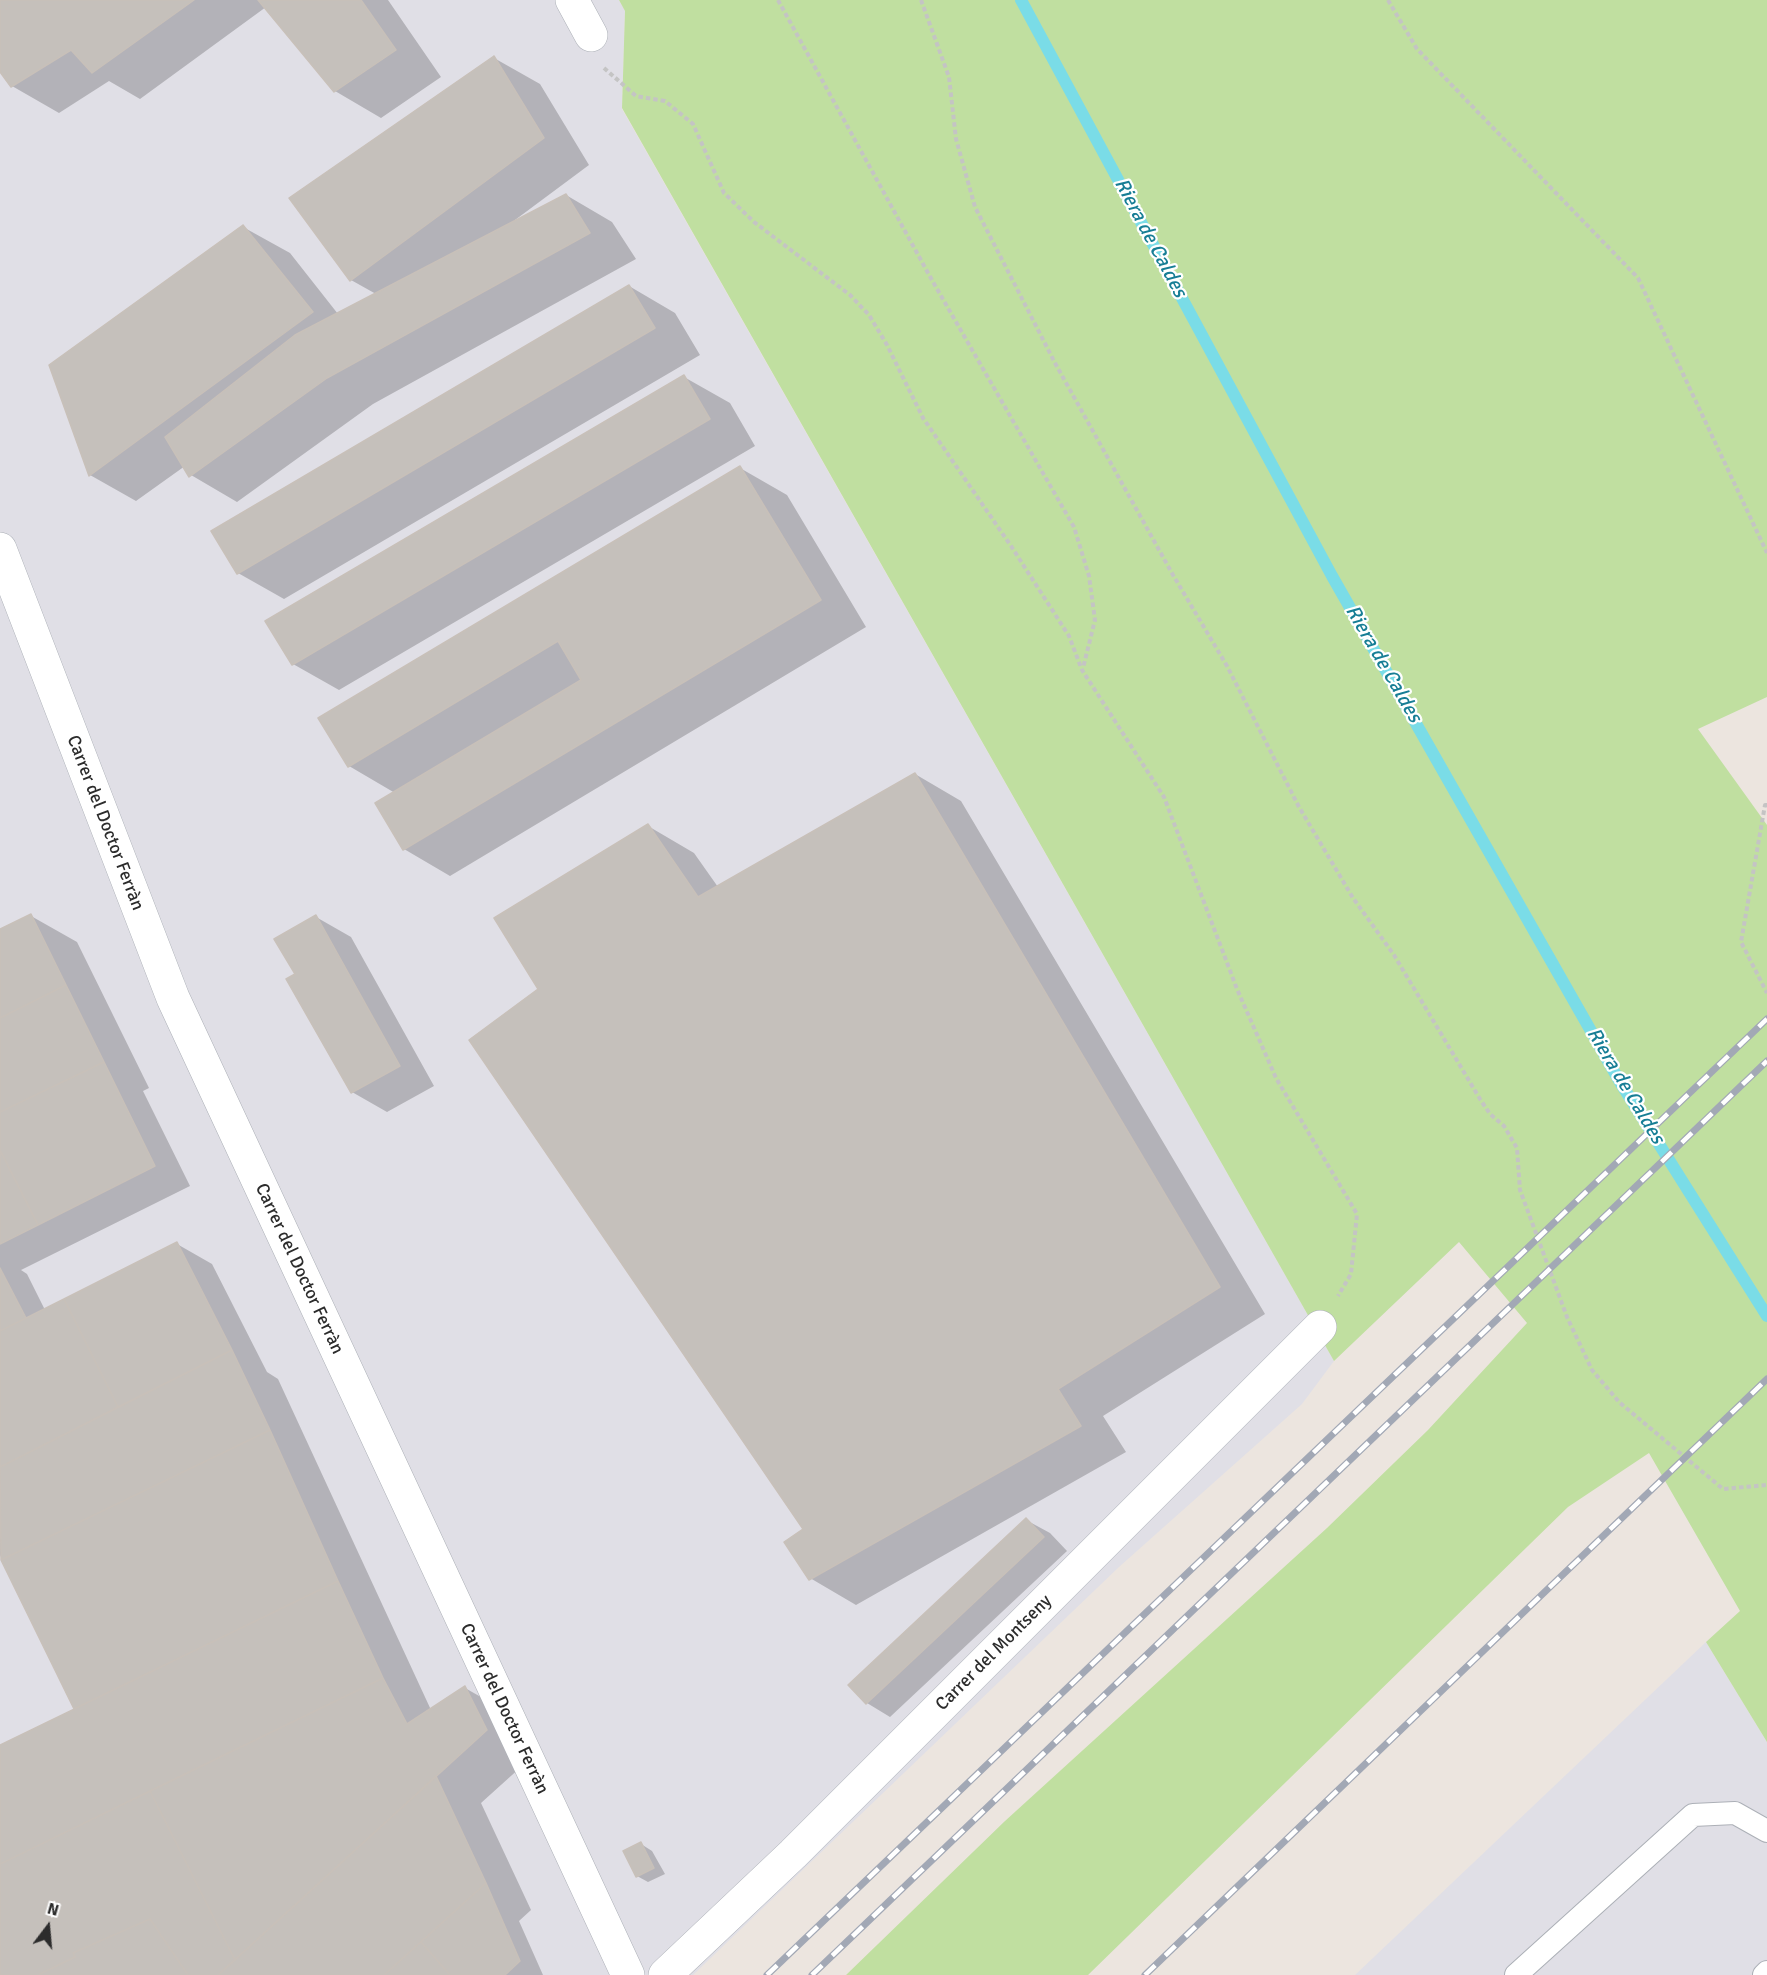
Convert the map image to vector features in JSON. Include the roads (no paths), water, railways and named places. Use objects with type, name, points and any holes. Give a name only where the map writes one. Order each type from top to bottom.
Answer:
[{"type":"street","points":[[572,0],[591,34]]},
{"type":"street","name":"Carrer del Doctor Ferràn","points":[[0,549],[173,998],[628,1975]]},
{"type":"street","name":"Carrer del Montseny","points":[[665,1975],[792,1854],[1320,1327]]},
{"type":"lane","points":[[1516,1975],[1693,1815],[1735,1813],[1767,1831]]},
{"type":"lane","points":[[1764,1975],[1767,1972]]},
{"type":"waterway","name":"Riera de Caldes","points":[[1021,0],[1332,576],[1620,1082],[1767,1316]]},
{"type":"railway","points":[[767,1975],[1767,1019]]},
{"type":"railway","points":[[812,1975],[1767,1061]]},
{"type":"railway","points":[[1145,1975],[1767,1379]]}]
